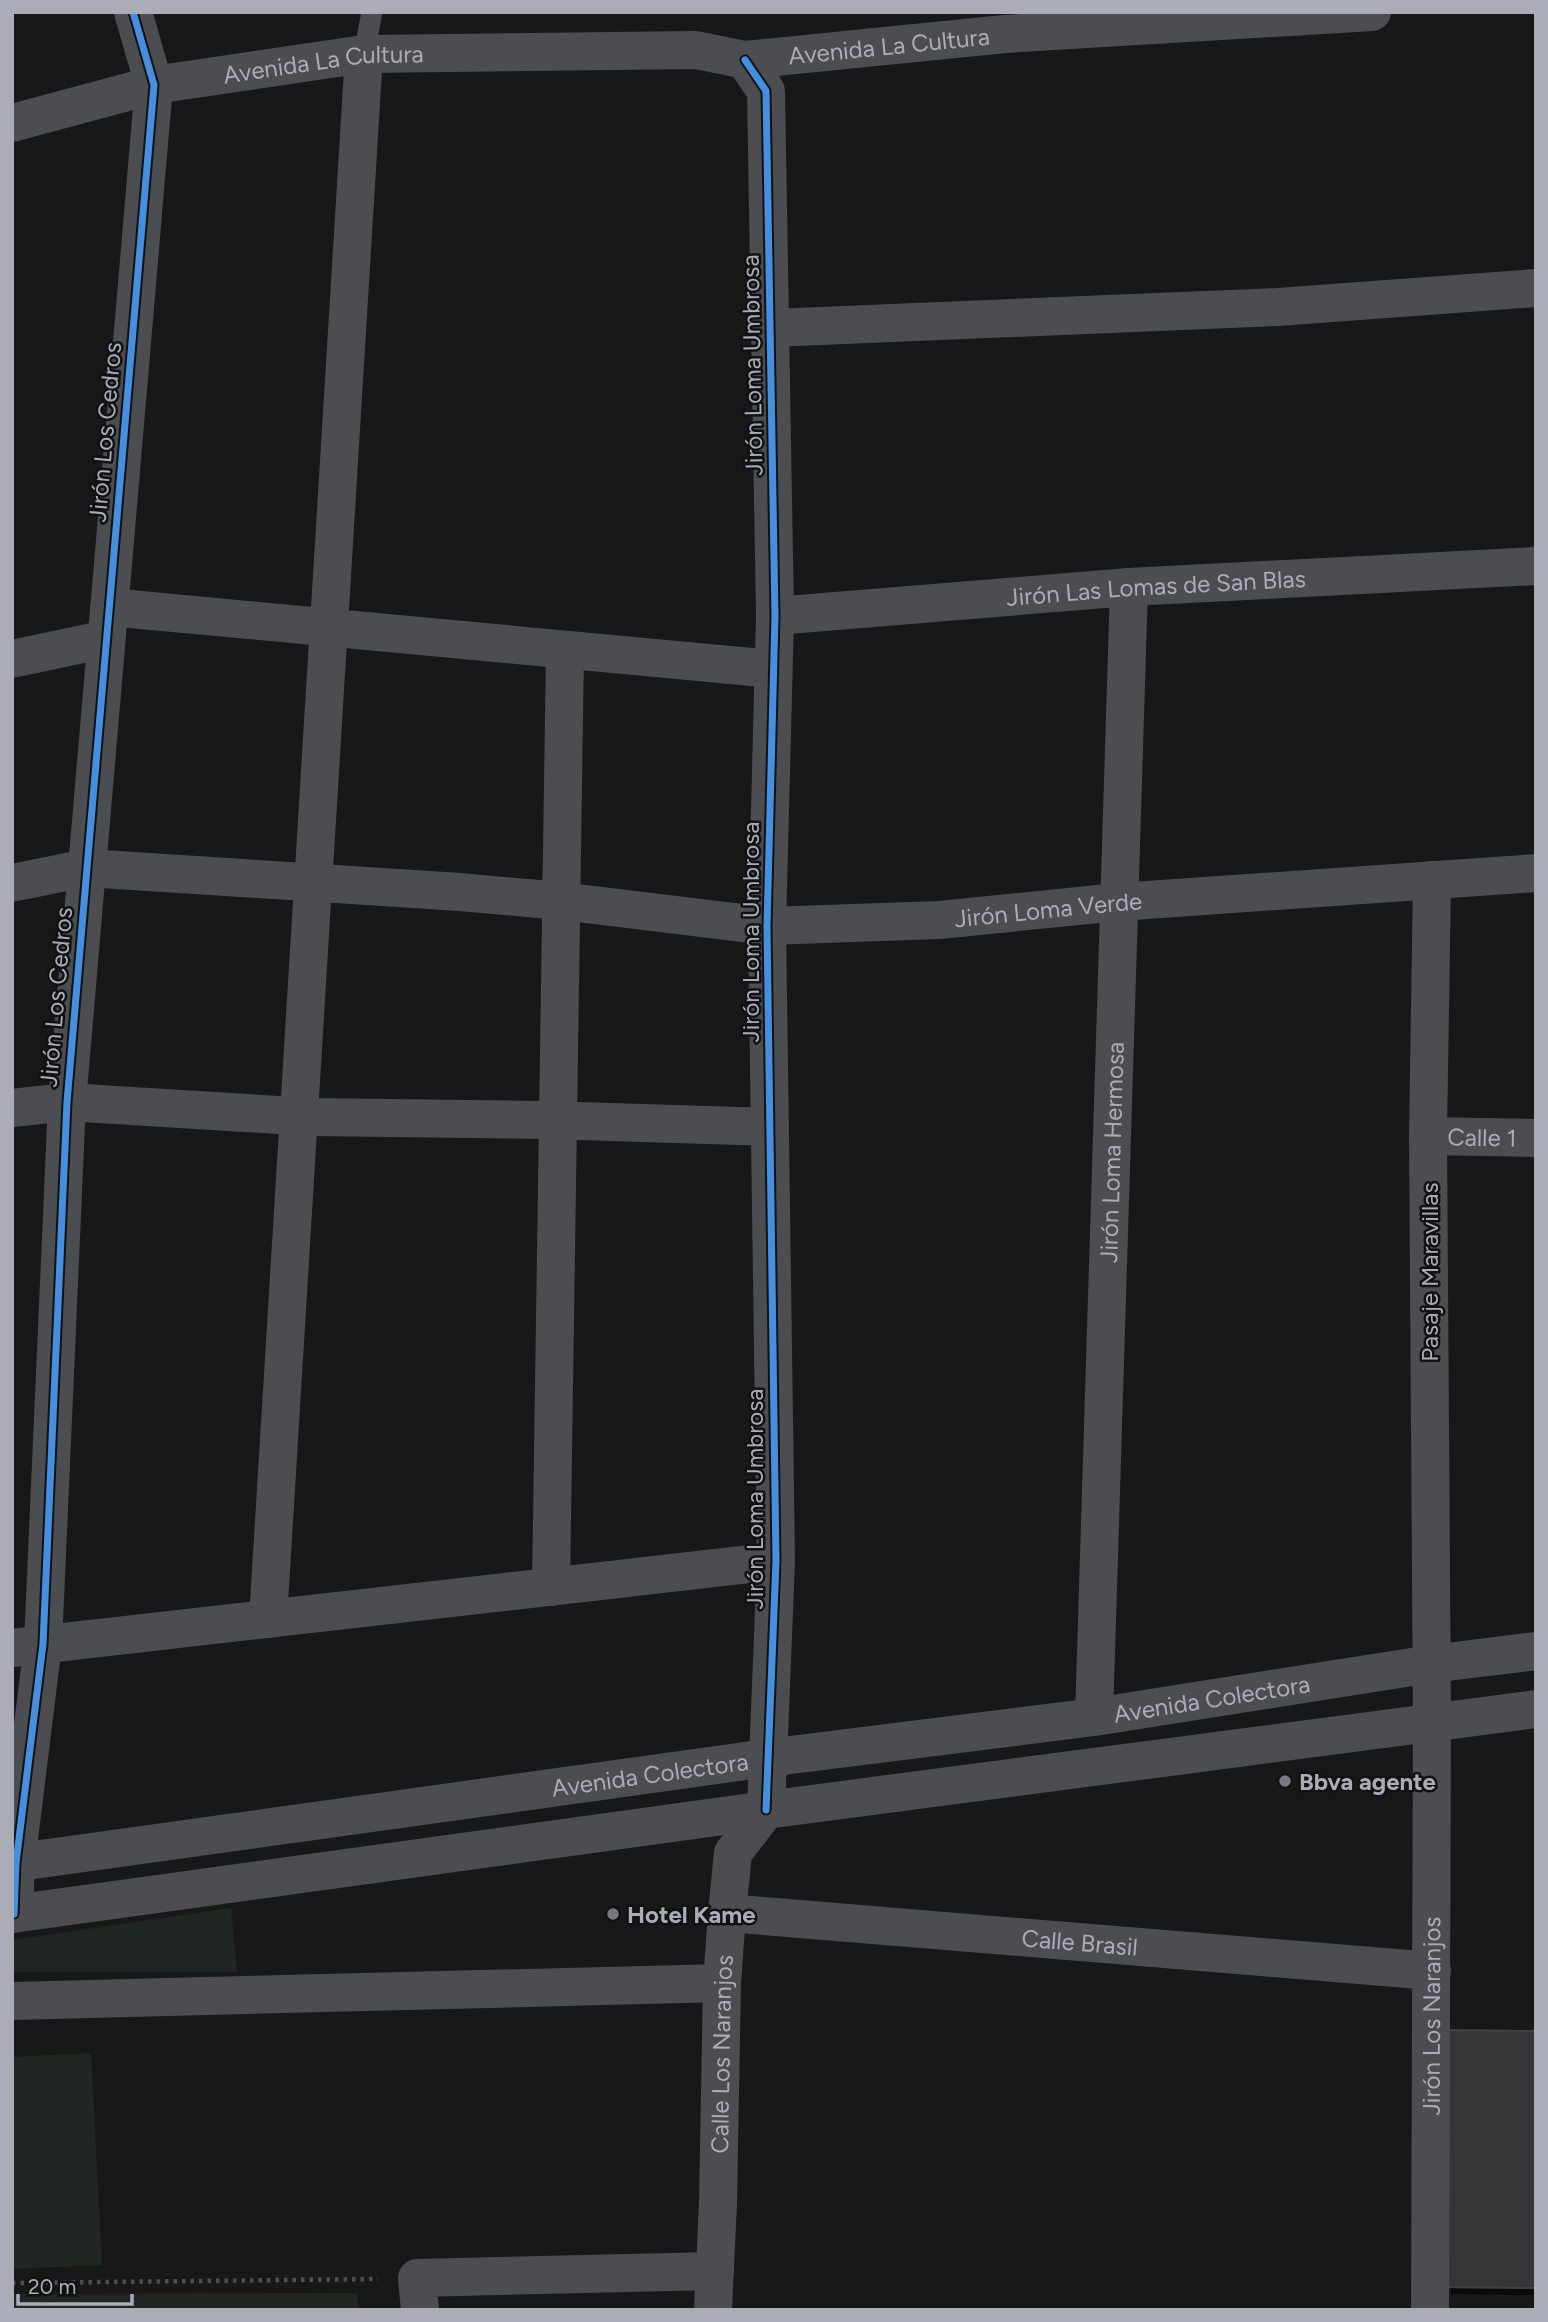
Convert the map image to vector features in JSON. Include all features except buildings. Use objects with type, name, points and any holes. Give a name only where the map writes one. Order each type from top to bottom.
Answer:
[{"type":"street","points":[[133,12],[154,85]]},
{"type":"street","name":"Avenida La Cultura","points":[[12,123],[154,85],[364,54],[696,50],[745,60],[1005,34],[1372,12]]},
{"type":"street","points":[[268,1619],[364,54]]},
{"type":"street","name":"Jirón Loma Umbrosa","points":[[745,60],[766,91],[772,328],[775,616],[767,926],[776,1562],[766,1810]]},
{"type":"street","name":"Jirón Los Cedros","points":[[13,1914],[28,1646],[67,1102],[154,85]]},
{"type":"street","points":[[772,328],[1278,307],[1536,288]]},
{"type":"street","name":"Jirón Las Lomas de San Blas","points":[[775,616],[1129,587],[1536,566]]},
{"type":"street","name":"Jirón Loma Hermosa","points":[[1094,1717],[1129,587]]},
{"type":"street","points":[[12,659],[107,623],[328,628],[774,669]]},
{"type":"street","points":[[551,1587],[565,650]]},
{"type":"street","name":"Jirón Loma Verde","points":[[12,883],[86,868],[561,901],[767,926],[939,920],[1118,902],[1536,873]]},
{"type":"street","name":"Pasaje Maravillas","points":[[1432,880],[1428,1136],[1432,1721]]},
{"type":"street","points":[[12,1108],[67,1102],[299,1116],[770,1127]]},
{"type":"street","name":"Calle 1","points":[[1428,1136],[1536,1138]]},
{"type":"street","points":[[28,1646],[776,1562]]},
{"type":"street","name":"Avenida Colectora","points":[[14,1863],[767,1758],[1094,1717],[1431,1664],[1536,1651]]},
{"type":"street","name":"Avenida Colectora","points":[[13,1914],[766,1810],[1536,1709]]},
{"type":"street","name":"Jirón Los Naranjos","points":[[1430,2310],[1432,1721]]},
{"type":"street","name":"Calle Los Naranjos","points":[[713,2310],[722,1983],[733,1853],[766,1810]]},
{"type":"street","name":"Calle Brasil","points":[[727,1913],[1432,1971]]},
{"type":"street","points":[[12,2001],[722,1983]]},
{"type":"street","points":[[419,2294],[715,2271]]},
{"type":"lane","points":[[364,54],[372,12]]},
{"type":"path","points":[[12,2283],[419,2294]]},
{"type":"shaded area","points":[[231,1908],[237,1972],[12,1972],[12,1940]]},
{"type":"shaded area","points":[[91,2053],[102,2265],[12,2269],[12,2057]]},
{"type":"shaded area","points":[[357,2293],[358,2310],[12,2310],[12,2294]]},
{"type":"cycle path","points":[[14,1914],[16,1863],[43,1644],[67,1102],[154,85],[133,12]]},
{"type":"cycle path","points":[[745,60],[766,91],[775,616],[767,926],[776,1561],[766,1810]]},
{"type":"place","name":"Bbva agente","points":[[1285,1781]]},
{"type":"place","name":"Hotel Kame","points":[[613,1914]]}]
